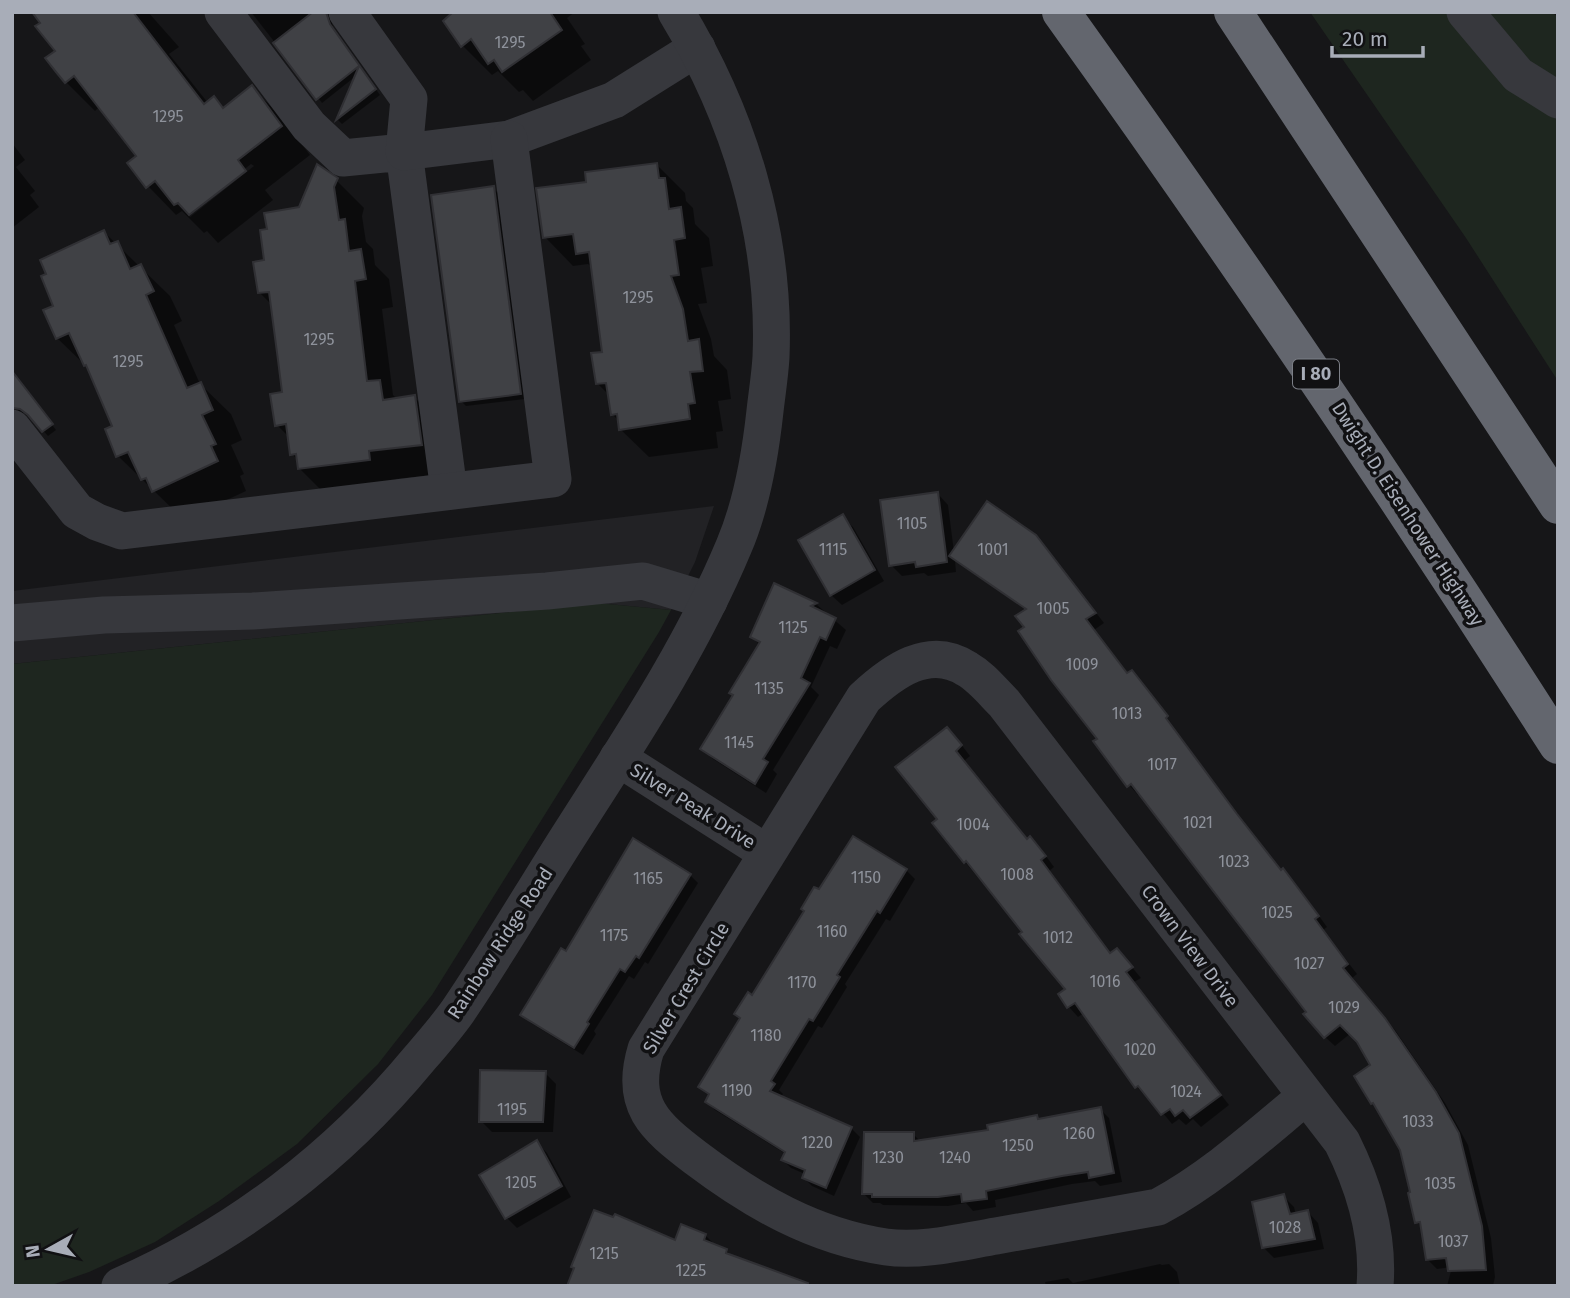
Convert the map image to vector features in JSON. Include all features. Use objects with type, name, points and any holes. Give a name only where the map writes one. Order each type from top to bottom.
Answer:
[{"type":"highway","name":"Dwight D. Eisenhower Highway","points":[[1062,12],[1192,194],[1337,405],[1558,745]]},
{"type":"highway","points":[[1233,12],[1558,505]]},
{"type":"street","points":[[223,12],[309,126],[343,159],[509,139],[614,100],[697,48]]},
{"type":"street","points":[[347,12],[409,99],[404,152],[449,491]]},
{"type":"street","name":"Rainbow Ridge Road","points":[[120,1286],[183,1255],[297,1180],[353,1132],[403,1078],[456,1014],[656,699],[709,601],[735,543],[753,488],[762,440],[771,358],[769,288],[761,226],[746,164],[725,105],[676,12]]},
{"type":"street","points":[[1465,12],[1518,75],[1558,100]]},
{"type":"street","points":[[12,428],[77,511],[122,531],[553,479],[509,139]]},
{"type":"street","points":[[12,623],[104,615],[266,610],[534,592],[643,581],[709,601]]},
{"type":"street","name":"Silver Crest Circle","points":[[927,659],[903,667],[864,698],[646,1049],[639,1071],[640,1092],[650,1116],[667,1136],[737,1189],[787,1218],[835,1236],[887,1247],[937,1246],[1158,1207],[1188,1191],[1218,1169],[1305,1097]]},
{"type":"street","name":"Crown View Drive","points":[[927,659],[948,661],[966,668],[1004,703],[1342,1142],[1357,1171],[1367,1203],[1376,1271],[1375,1286]]},
{"type":"street","name":"Silver Peak Drive","points":[[618,758],[767,853]]},
{"type":"shaded area","points":[[1310,12],[1551,12],[1558,17],[1558,381],[1466,238]]},
{"type":"shaded area","points":[[714,506],[695,562],[671,610],[597,603],[12,664],[12,591]]},
{"type":"shaded area","points":[[597,603],[671,610],[432,995],[378,1064],[297,1144],[219,1201],[155,1242],[89,1272],[49,1286],[12,1286],[12,664]]},
{"type":"building","points":[[32,12],[133,12],[204,104],[214,96],[223,108],[252,85],[282,126],[238,160],[246,171],[189,215],[178,203],[174,205],[155,181],[146,188],[127,163],[136,156],[74,76],[65,83],[45,58],[55,51],[35,26],[40,23]]},
{"type":"building","points":[[313,12],[326,12],[330,24],[376,89],[336,120],[359,66],[316,100],[273,43]]},
{"type":"building","points":[[453,12],[550,12],[562,30],[502,72],[494,60],[488,64],[471,39],[461,47],[443,21]]},
{"type":"building","points":[[657,163],[659,178],[665,178],[669,209],[681,207],[685,238],[674,240],[679,275],[671,276],[683,309],[688,341],[699,339],[703,371],[690,372],[695,403],[688,404],[690,419],[619,430],[617,414],[611,415],[606,383],[596,384],[591,353],[602,352],[589,252],[576,254],[573,234],[543,238],[536,188],[586,182],[585,172]]},
{"type":"building","points":[[317,164],[338,178],[334,187],[339,220],[345,219],[349,251],[361,249],[366,279],[355,281],[367,381],[380,380],[383,400],[415,395],[422,445],[369,451],[370,460],[298,469],[296,454],[290,455],[286,424],[275,426],[270,394],[282,392],[269,292],[258,293],[253,262],[264,260],[260,230],[267,229],[264,213],[299,207]]},
{"type":"building","points":[[494,186],[521,394],[459,402],[431,195]]},
{"type":"building","points":[[104,230],[110,244],[118,241],[130,269],[141,264],[154,291],[146,295],[187,388],[201,382],[213,410],[202,415],[216,444],[211,446],[218,461],[152,492],[146,478],[141,480],[128,452],[116,457],[105,429],[112,426],[86,365],[84,366],[69,333],[56,339],[43,310],[53,306],[41,276],[46,274],[40,260]]},
{"type":"building","points":[[12,371],[53,424],[42,432],[28,415],[20,409],[12,408]]},
{"type":"building","points":[[938,492],[947,562],[916,567],[915,562],[889,566],[880,500]]},
{"type":"building","points":[[987,501],[1036,535],[1096,613],[1086,619],[1127,673],[1132,670],[1237,814],[1319,916],[1315,919],[1348,964],[1343,968],[1385,1018],[1436,1092],[1459,1133],[1482,1226],[1486,1270],[1448,1271],[1446,1258],[1426,1260],[1420,1222],[1415,1223],[1400,1150],[1354,1076],[1370,1065],[1357,1042],[1340,1025],[1324,1038],[1303,1014],[1306,1012],[1131,784],[1127,787],[1093,741],[1097,739],[1051,680],[1018,631],[1024,627],[1015,616],[1026,609],[949,556]]},
{"type":"building","points":[[843,514],[875,570],[830,596],[798,540]]},
{"type":"building","points":[[774,583],[817,603],[811,606],[836,618],[826,640],[820,637],[801,678],[810,683],[763,759],[768,762],[755,784],[700,749],[733,695],[729,693],[760,642],[750,637]]},
{"type":"building","points":[[947,727],[962,745],[956,751],[1027,839],[1030,836],[1046,856],[1041,860],[1110,953],[1117,948],[1133,967],[1126,972],[1221,1095],[1190,1118],[1183,1110],[1175,1116],[1170,1109],[1161,1115],[1138,1086],[1135,1088],[1075,1003],[1067,1008],[1058,994],[1065,989],[1019,934],[1022,932],[966,861],[964,863],[932,823],[937,819],[895,767]]},
{"type":"building","points":[[853,836],[907,869],[837,975],[840,977],[813,1021],[809,1019],[771,1081],[775,1084],[770,1091],[852,1127],[826,1188],[802,1178],[805,1170],[781,1160],[785,1152],[705,1102],[709,1094],[698,1087],[740,1018],[734,1014],[748,992],[752,995],[804,911],[801,909],[814,887],[819,889]]},
{"type":"building","points":[[633,838],[691,874],[639,958],[636,956],[625,972],[620,969],[574,1048],[520,1015],[561,948],[566,951]]},
{"type":"building","points":[[480,1070],[546,1071],[543,1122],[479,1122]]},
{"type":"building","points":[[1101,1107],[1114,1173],[1089,1178],[1088,1172],[1062,1176],[986,1191],[987,1199],[962,1202],[961,1194],[938,1197],[872,1197],[872,1194],[862,1194],[864,1132],[914,1132],[914,1141],[988,1130],[987,1125],[1037,1115],[1038,1119]]},
{"type":"building","points":[[537,1140],[562,1186],[505,1219],[479,1175]]},
{"type":"building","points":[[1284,1194],[1290,1214],[1308,1210],[1315,1239],[1262,1248],[1252,1202]]},
{"type":"building","points":[[594,1210],[613,1217],[615,1214],[675,1240],[681,1224],[706,1234],[704,1240],[727,1249],[726,1253],[808,1283],[807,1286],[567,1286],[574,1268],[571,1267]]}]
